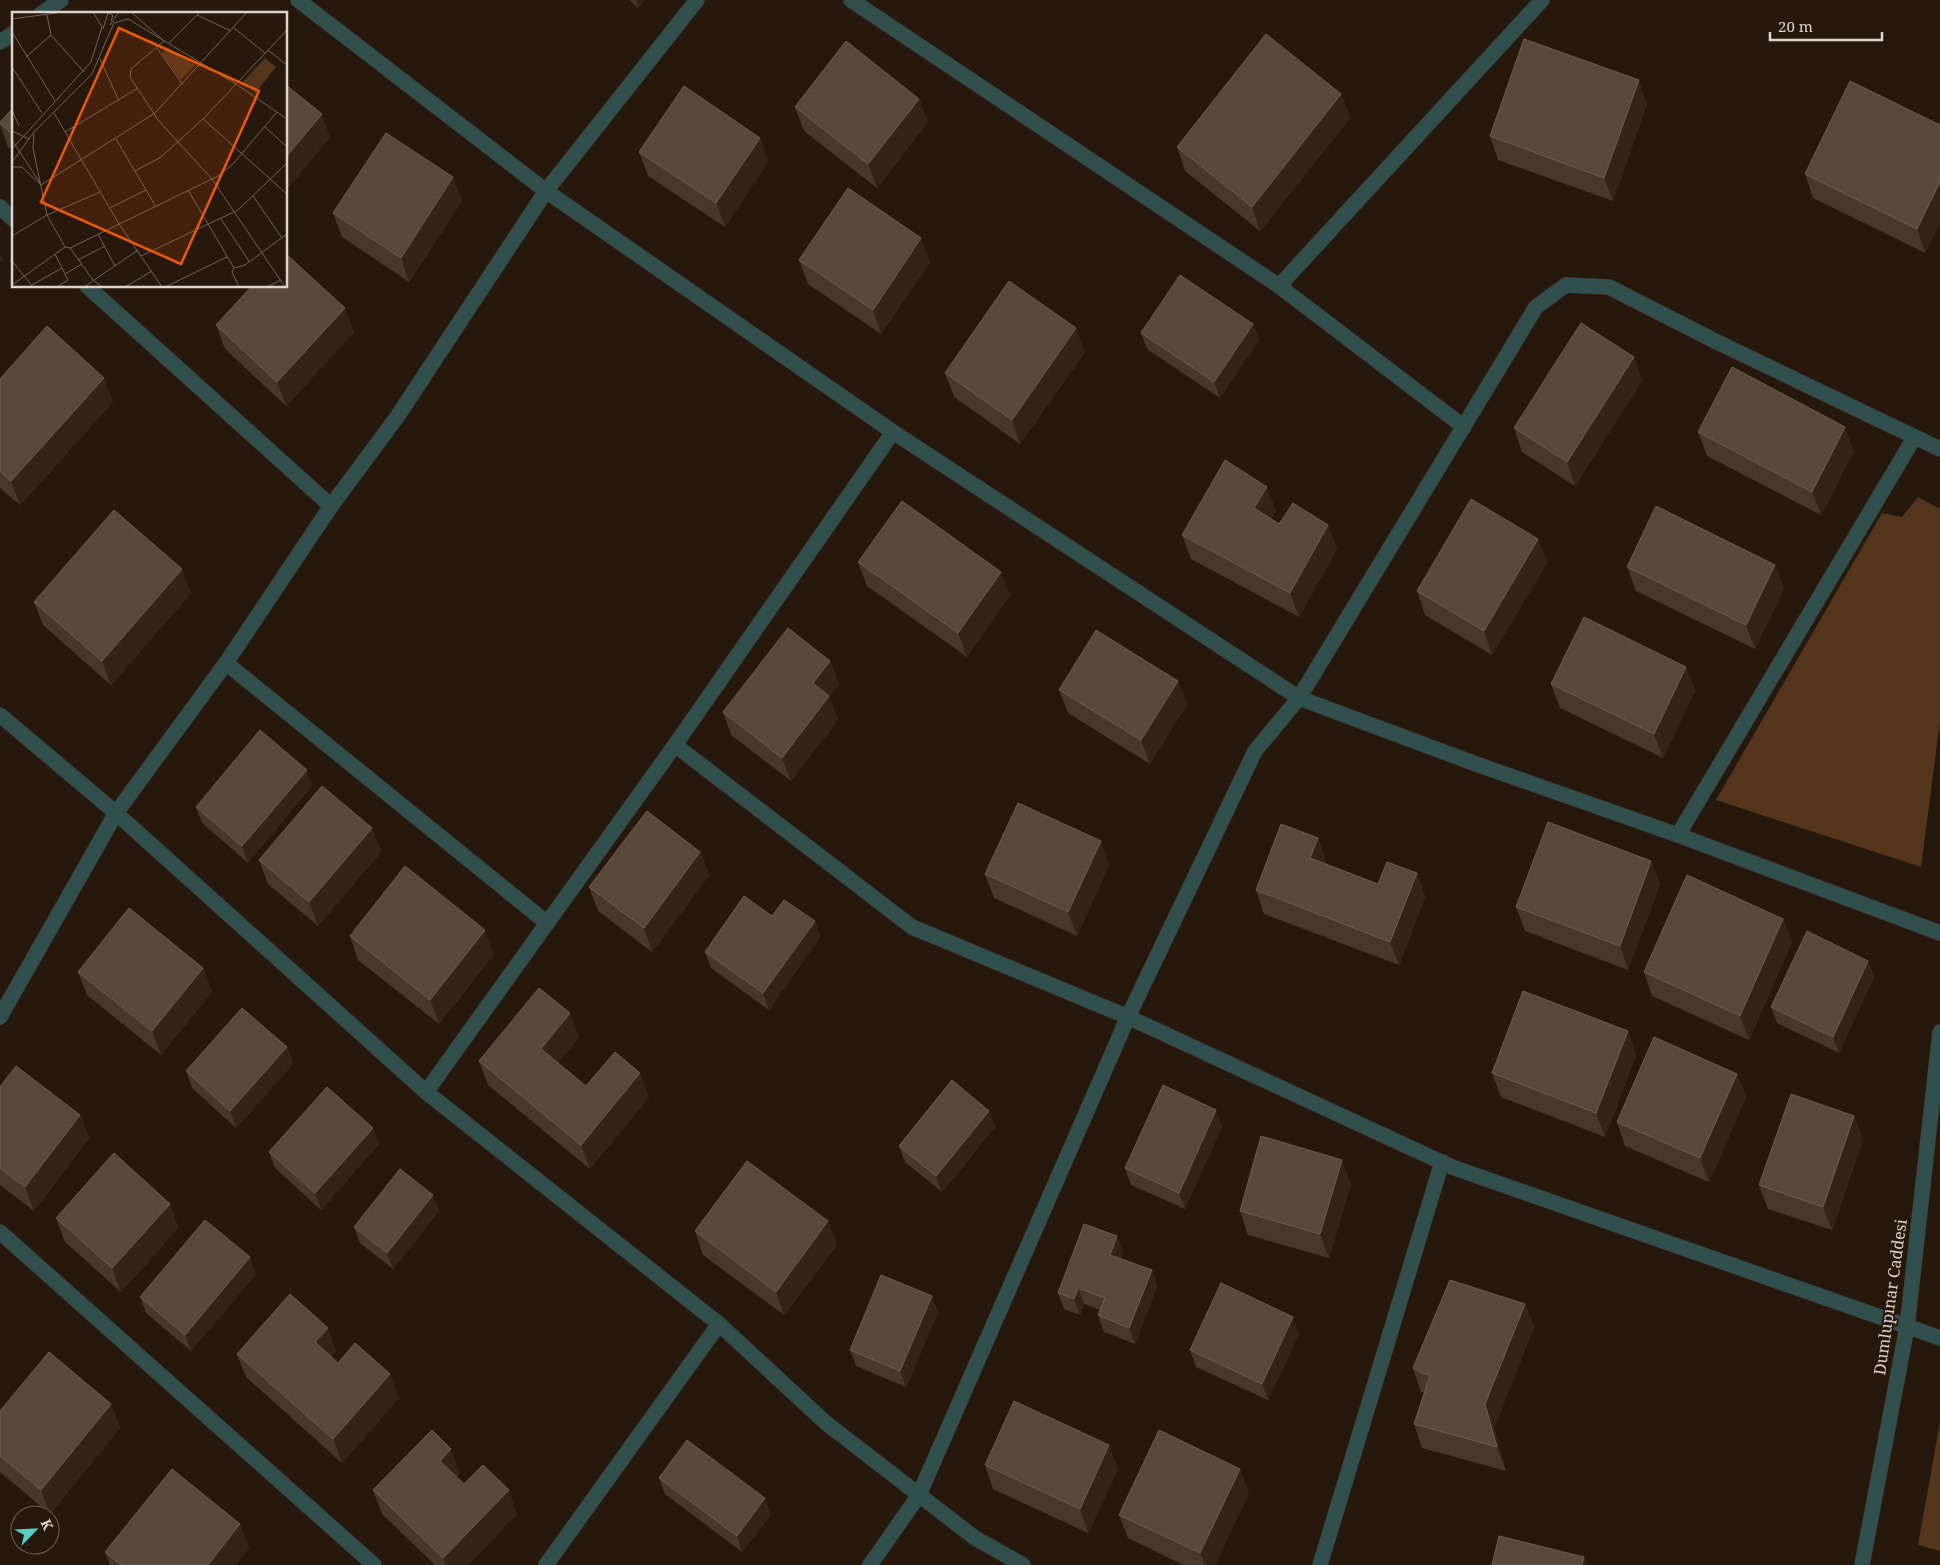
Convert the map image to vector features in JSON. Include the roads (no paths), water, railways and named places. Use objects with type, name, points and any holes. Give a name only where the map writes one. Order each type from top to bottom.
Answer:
[{"type":"street","points":[[44,12],[61,0]]},
{"type":"street","points":[[298,0],[546,191],[893,432],[1298,698],[1476,764],[1678,835],[1940,933]]},
{"type":"street","points":[[0,1017],[116,813],[226,663],[331,506],[397,417],[546,191],[697,0]]},
{"type":"street","points":[[851,0],[1279,286],[1464,427]]},
{"type":"street","points":[[1279,286],[1542,0]]},
{"type":"street","points":[[0,42],[12,33]]},
{"type":"street","points":[[0,207],[12,218]]},
{"type":"street","points":[[870,1565],[919,1495],[1128,1017],[1255,751],[1298,698],[1536,307],[1566,285],[1609,287],[1914,438],[1940,449]]},
{"type":"street","points":[[89,288],[331,506]]},
{"type":"street","points":[[426,1092],[675,745],[893,432]]},
{"type":"street","points":[[1678,835],[1914,438]]},
{"type":"street","points":[[226,663],[547,923]]},
{"type":"street","points":[[0,715],[116,813],[426,1092],[719,1324],[826,1423],[975,1538],[1024,1565]]},
{"type":"street","points":[[675,745],[912,927],[1128,1017],[1442,1162],[1940,1338]]},
{"type":"street","name":"Dumlupınar Caddesi","points":[[1862,1565],[1906,1327],[1940,1032]]},
{"type":"street","points":[[1320,1565],[1442,1162]]},
{"type":"street","points":[[0,1232],[374,1565]]},
{"type":"street","points":[[546,1565],[719,1324]]}]
